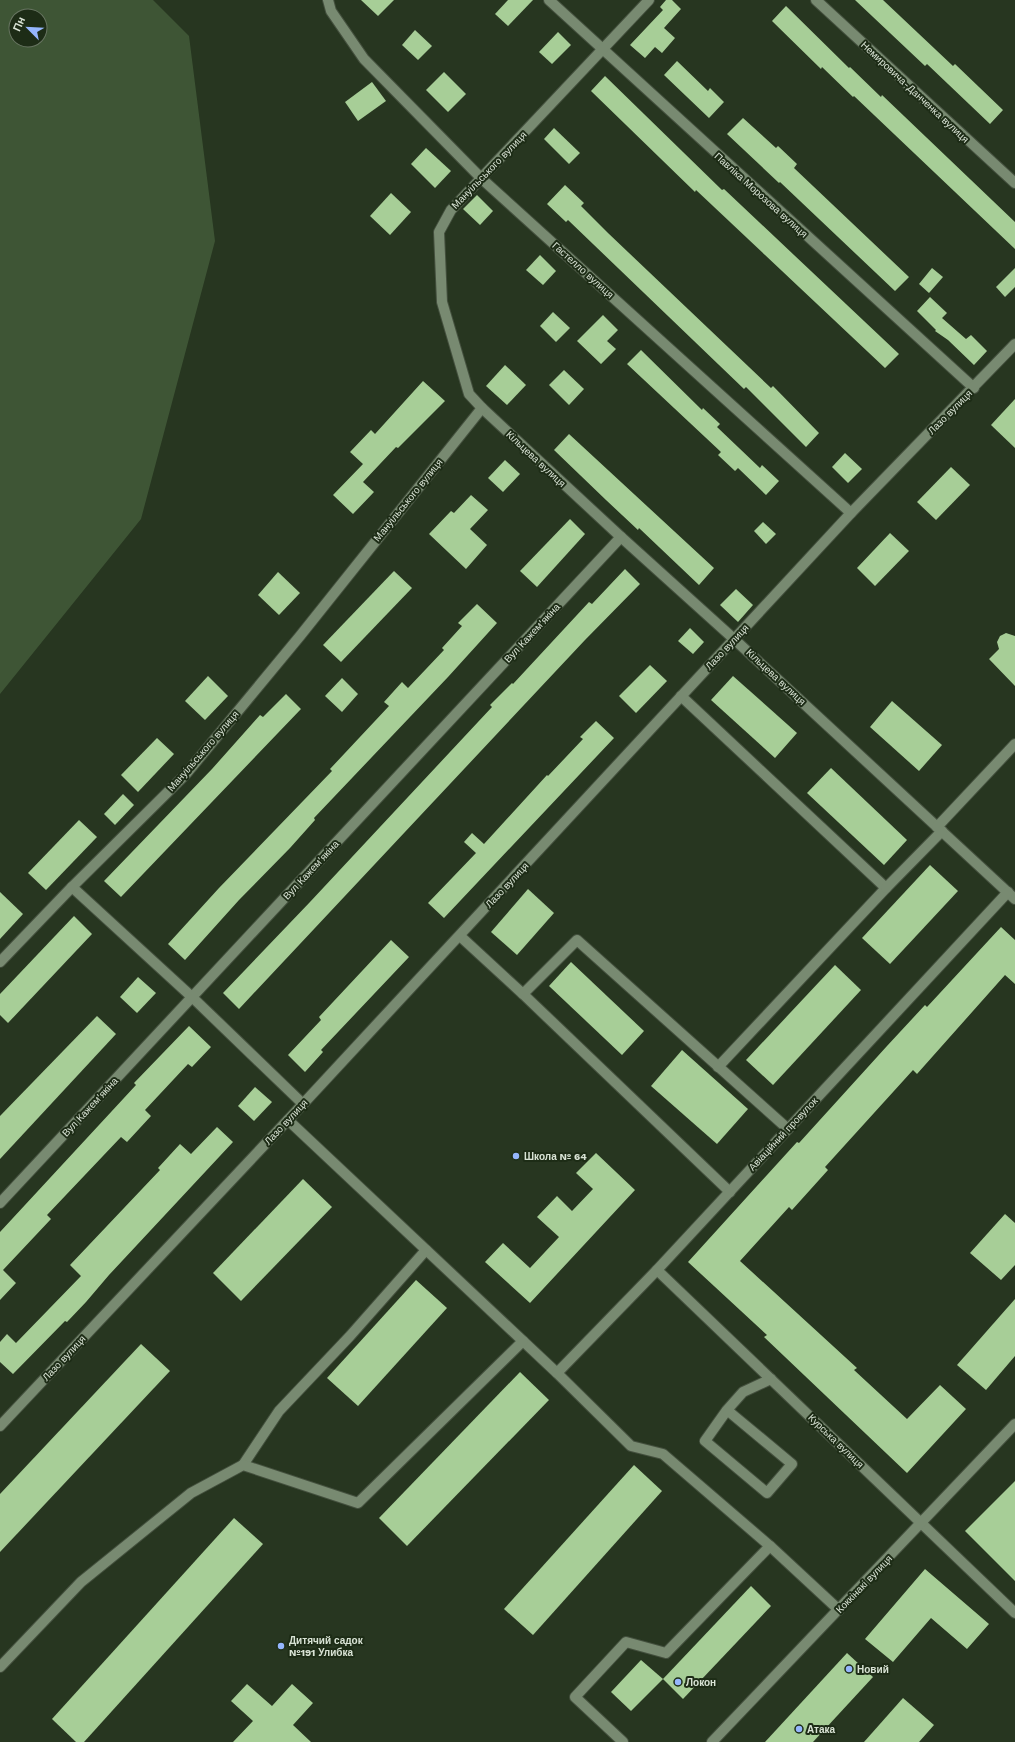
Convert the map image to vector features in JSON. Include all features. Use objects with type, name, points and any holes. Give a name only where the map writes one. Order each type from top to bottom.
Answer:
[{"type":"street","name":"Гастелло вулиця","points":[[328,0],[331,11],[364,59],[482,179],[851,513]]},
{"type":"street","name":"Павліка Морозова вулиця","points":[[549,0],[974,388]]},
{"type":"street","name":"Мануільського вулиця","points":[[0,962],[72,887],[186,774],[300,636],[482,408],[469,394],[442,302],[439,232],[451,210],[482,179],[649,0]]},
{"type":"street","name":"Немировича-Данченка вулиця","points":[[816,0],[1015,183]]},
{"type":"street","name":"Лазо вулиця","points":[[0,1426],[460,936],[851,513],[974,388],[1015,344]]},
{"type":"street","name":"Кільцева вулиця","points":[[482,408],[621,538],[734,639],[1011,896]]},
{"type":"street","name":"Вул Кажем'якіна","points":[[0,1203],[621,538]]},
{"type":"street","points":[[681,696],[886,888]]},
{"type":"street","points":[[718,1067],[886,888],[1015,744]]},
{"type":"street","points":[[72,887],[192,997],[303,1104]]},
{"type":"street","name":"Авіаційний провулок","points":[[557,1373],[657,1270],[788,1129],[1011,896]]},
{"type":"street","points":[[460,936],[523,994],[730,1192]]},
{"type":"street","points":[[523,994],[576,940],[788,1129]]},
{"type":"street","points":[[288,1120],[557,1373],[632,1446],[663,1454],[770,1546],[839,1610]]},
{"type":"street","points":[[0,1667],[81,1582],[191,1493],[243,1465],[279,1412],[350,1336],[426,1250]]},
{"type":"street","name":"Курська вулиця","points":[[657,1270],[1015,1613]]},
{"type":"street","points":[[243,1465],[358,1503],[523,1342]]},
{"type":"street","points":[[728,1410],[792,1464],[767,1493],[705,1441],[728,1410],[743,1392],[771,1379]]},
{"type":"street","name":"Коккінакі вулиця","points":[[712,1742],[1015,1424]]},
{"type":"street","points":[[623,1742],[575,1697],[626,1642],[666,1653],[770,1546]]},
{"type":"green space","points":[[0,0],[153,0],[189,36],[215,241],[141,519],[0,694]]},
{"type":"building","points":[[361,0],[394,0],[378,16]]},
{"type":"building","points":[[508,0],[533,0],[508,26],[495,14]]},
{"type":"building","points":[[666,0],[672,0],[681,9],[664,28],[675,38],[662,53],[655,47],[645,58],[630,45],[663,10],[660,7]]},
{"type":"building","points":[[855,0],[883,0],[953,66],[955,64],[1003,110],[990,124],[927,64],[925,66]]},
{"type":"building","points":[[786,6],[849,68],[850,67],[881,97],[882,95],[1015,222],[1015,249],[854,96],[853,97],[822,67],[821,69],[772,21]]},
{"type":"building","points":[[415,30],[432,46],[418,60],[402,45]]},
{"type":"building","points":[[558,32],[571,45],[552,64],[539,52]]},
{"type":"building","points":[[677,61],[708,91],[710,88],[724,102],[709,118],[664,75]]},
{"type":"building","points":[[444,72],[466,94],[448,112],[426,90]]},
{"type":"building","points":[[605,76],[722,190],[724,189],[899,354],[885,368],[696,190],[695,192],[591,91]]},
{"type":"building","points":[[372,82],[386,101],[358,121],[345,102]]},
{"type":"building","points":[[743,118],[776,148],[778,146],[797,164],[794,168],[909,277],[895,291],[727,134]]},
{"type":"building","points":[[554,128],[580,153],[569,164],[544,139]]},
{"type":"building","points":[[426,148],[451,171],[435,188],[411,164]]},
{"type":"building","points":[[565,185],[584,203],[581,206],[608,233],[771,388],[773,386],[819,433],[806,447],[746,387],[744,389],[568,220],[566,222],[547,204]]},
{"type":"building","points":[[391,193],[411,212],[390,235],[370,216]]},
{"type":"building","points":[[477,195],[493,211],[480,225],[463,209]]},
{"type":"building","points":[[540,255],[556,271],[543,285],[526,270]]},
{"type":"building","points":[[932,268],[943,277],[929,293],[919,284]]},
{"type":"building","points":[[1015,268],[1015,287],[1005,297],[996,287]]},
{"type":"building","points":[[930,297],[947,313],[942,318],[966,339],[971,335],[987,351],[974,365],[948,340],[935,331],[936,330],[917,311]]},
{"type":"building","points":[[553,312],[570,328],[556,342],[540,326]]},
{"type":"building","points":[[603,315],[618,330],[607,341],[616,349],[601,364],[577,341]]},
{"type":"building","points":[[641,350],[702,410],[703,408],[720,424],[717,427],[760,468],[762,465],[779,481],[766,495],[738,468],[735,471],[718,455],[721,452],[627,364]]},
{"type":"building","points":[[505,365],[526,385],[507,405],[486,386]]},
{"type":"building","points":[[564,370],[584,389],[569,405],[549,385]]},
{"type":"building","points":[[423,381],[445,401],[398,448],[396,447],[363,482],[374,492],[353,514],[333,495],[363,464],[350,452],[371,430],[375,434]]},
{"type":"building","points":[[1015,399],[1015,448],[991,425]]},
{"type":"building","points":[[569,434],[714,568],[699,585],[639,528],[638,530],[554,450]]},
{"type":"building","points":[[845,453],[862,469],[848,483],[832,467]]},
{"type":"building","points":[[505,460],[520,474],[503,492],[488,478]]},
{"type":"building","points":[[951,467],[970,485],[936,520],[917,502]]},
{"type":"building","points":[[471,495],[488,510],[470,529],[487,545],[466,569],[429,534],[451,511],[454,513]]},
{"type":"building","points":[[570,519],[585,534],[537,587],[520,571]]},
{"type":"building","points":[[763,522],[776,534],[766,544],[754,531]]},
{"type":"building","points":[[890,533],[909,551],[875,586],[857,568]]},
{"type":"building","points":[[625,569],[640,584],[585,640],[239,1009],[223,993],[492,707],[490,705],[512,683],[513,684],[589,602],[592,604]]},
{"type":"building","points":[[394,571],[412,588],[341,662],[323,645]]},
{"type":"building","points":[[278,572],[300,593],[279,615],[258,595]]},
{"type":"building","points":[[736,589],[753,605],[738,622],[720,605]]},
{"type":"building","points":[[477,604],[497,623],[448,677],[314,818],[315,820],[290,848],[239,900],[185,960],[168,944],[219,888],[332,771],[330,769],[389,706],[384,702],[402,682],[408,688],[444,650],[442,648],[462,626],[458,623]]},
{"type":"building","points":[[690,628],[704,642],[693,654],[678,641]]},
{"type":"building","points":[[1006,633],[1015,636],[1015,686],[989,659],[999,649],[997,642],[1000,636]]},
{"type":"building","points":[[650,665],[667,681],[636,713],[619,696]]},
{"type":"building","points":[[208,676],[228,696],[205,720],[185,701]]},
{"type":"building","points":[[733,676],[797,733],[775,758],[711,700]]},
{"type":"building","points":[[342,678],[358,694],[342,712],[325,696]]},
{"type":"building","points":[[286,694],[301,709],[121,897],[104,881],[212,769],[260,715],[263,717]]},
{"type":"building","points":[[892,701],[942,745],[919,771],[870,727]]},
{"type":"building","points":[[596,721],[614,738],[444,918],[428,903],[476,853],[464,842],[472,833],[484,844],[547,775],[548,776],[583,739],[580,737]]},
{"type":"building","points":[[157,738],[174,754],[138,792],[121,775]]},
{"type":"building","points":[[831,768],[907,840],[884,865],[807,793]]},
{"type":"building","points":[[123,794],[134,805],[115,825],[104,814]]},
{"type":"building","points":[[79,820],[97,837],[46,890],[28,873]]},
{"type":"building","points":[[930,865],[958,891],[890,964],[862,938]]},
{"type":"building","points":[[528,889],[554,913],[517,955],[491,932]]},
{"type":"building","points":[[0,892],[23,914],[0,939]]},
{"type":"building","points":[[74,916],[92,934],[8,1023],[0,1015],[0,994]]},
{"type":"building","points":[[1001,927],[1015,940],[1015,984],[1005,975],[917,1074],[913,1070],[825,1167],[828,1170],[792,1210],[789,1207],[740,1261],[857,1368],[854,1370],[907,1419],[940,1385],[966,1409],[907,1473],[764,1337],[767,1335],[688,1262],[797,1142],[799,1143],[925,1005],[927,1007]]},
{"type":"building","points":[[391,940],[409,957],[321,1050],[323,1052],[305,1072],[288,1055],[321,1020],[319,1017]]},
{"type":"building","points":[[571,962],[644,1031],[622,1055],[549,986]]},
{"type":"building","points":[[835,965],[861,990],[773,1085],[746,1060]]},
{"type":"building","points":[[138,977],[156,993],[137,1013],[120,997]]},
{"type":"building","points":[[97,1016],[116,1034],[0,1159],[0,1116]]},
{"type":"building","points":[[189,1026],[211,1047],[192,1067],[188,1064],[145,1110],[151,1116],[127,1142],[121,1137],[47,1215],[51,1219],[3,1270],[16,1283],[0,1300],[0,1232],[136,1085],[134,1083]]},
{"type":"building","points":[[682,1050],[748,1109],[717,1144],[651,1086]]},
{"type":"building","points":[[255,1087],[272,1102],[254,1121],[238,1106]]},
{"type":"building","points":[[217,1127],[233,1142],[109,1275],[86,1302],[67,1322],[65,1321],[13,1374],[0,1362],[0,1342],[7,1334],[16,1343],[81,1276],[70,1265],[160,1170],[158,1168],[180,1144],[191,1154]]},
{"type":"building","points":[[596,1153],[635,1190],[530,1303],[485,1262],[503,1243],[530,1268],[559,1237],[537,1217],[557,1196],[572,1211],[593,1189],[576,1173]]},
{"type":"building","points":[[303,1179],[332,1207],[241,1301],[213,1273]]},
{"type":"building","points":[[1005,1214],[1015,1223],[1015,1265],[1001,1280],[970,1253]]},
{"type":"building","points":[[416,1280],[447,1308],[358,1406],[327,1378]]},
{"type":"building","points":[[1015,1299],[1015,1356],[986,1390],[957,1365]]},
{"type":"building","points":[[141,1344],[170,1371],[0,1552],[0,1494]]},
{"type":"building","points":[[520,1372],[549,1400],[407,1546],[379,1518]]},
{"type":"building","points":[[634,1465],[662,1491],[533,1635],[504,1609]]},
{"type":"building","points":[[1015,1481],[1015,1581],[965,1531]]},
{"type":"building","points":[[234,1518],[263,1544],[84,1742],[76,1742],[52,1719]]},
{"type":"building","points":[[925,1569],[989,1624],[967,1649],[931,1618],[893,1662],[865,1639]]},
{"type":"building","points":[[751,1586],[771,1606],[683,1699],[663,1679]]},
{"type":"building","points":[[847,1653],[873,1677],[813,1742],[765,1742]]},
{"type":"building","points":[[641,1660],[663,1679],[631,1711],[611,1692]]},
{"type":"building","points":[[247,1684],[272,1706],[292,1684],[313,1703],[293,1725],[311,1742],[233,1742],[253,1721],[231,1701]]},
{"type":"building","points":[[903,1698],[934,1725],[919,1742],[864,1742]]},
{"type":"place","name":"Школа № 64","points":[[516,1156]]},
{"type":"place","name":"Дитячий садок №191 Улибка","points":[[281,1646]]},
{"type":"place","name":"Новий","points":[[849,1669]]},
{"type":"place","name":"Локон","points":[[678,1682]]},
{"type":"place","name":"Атака","points":[[799,1729]]}]
